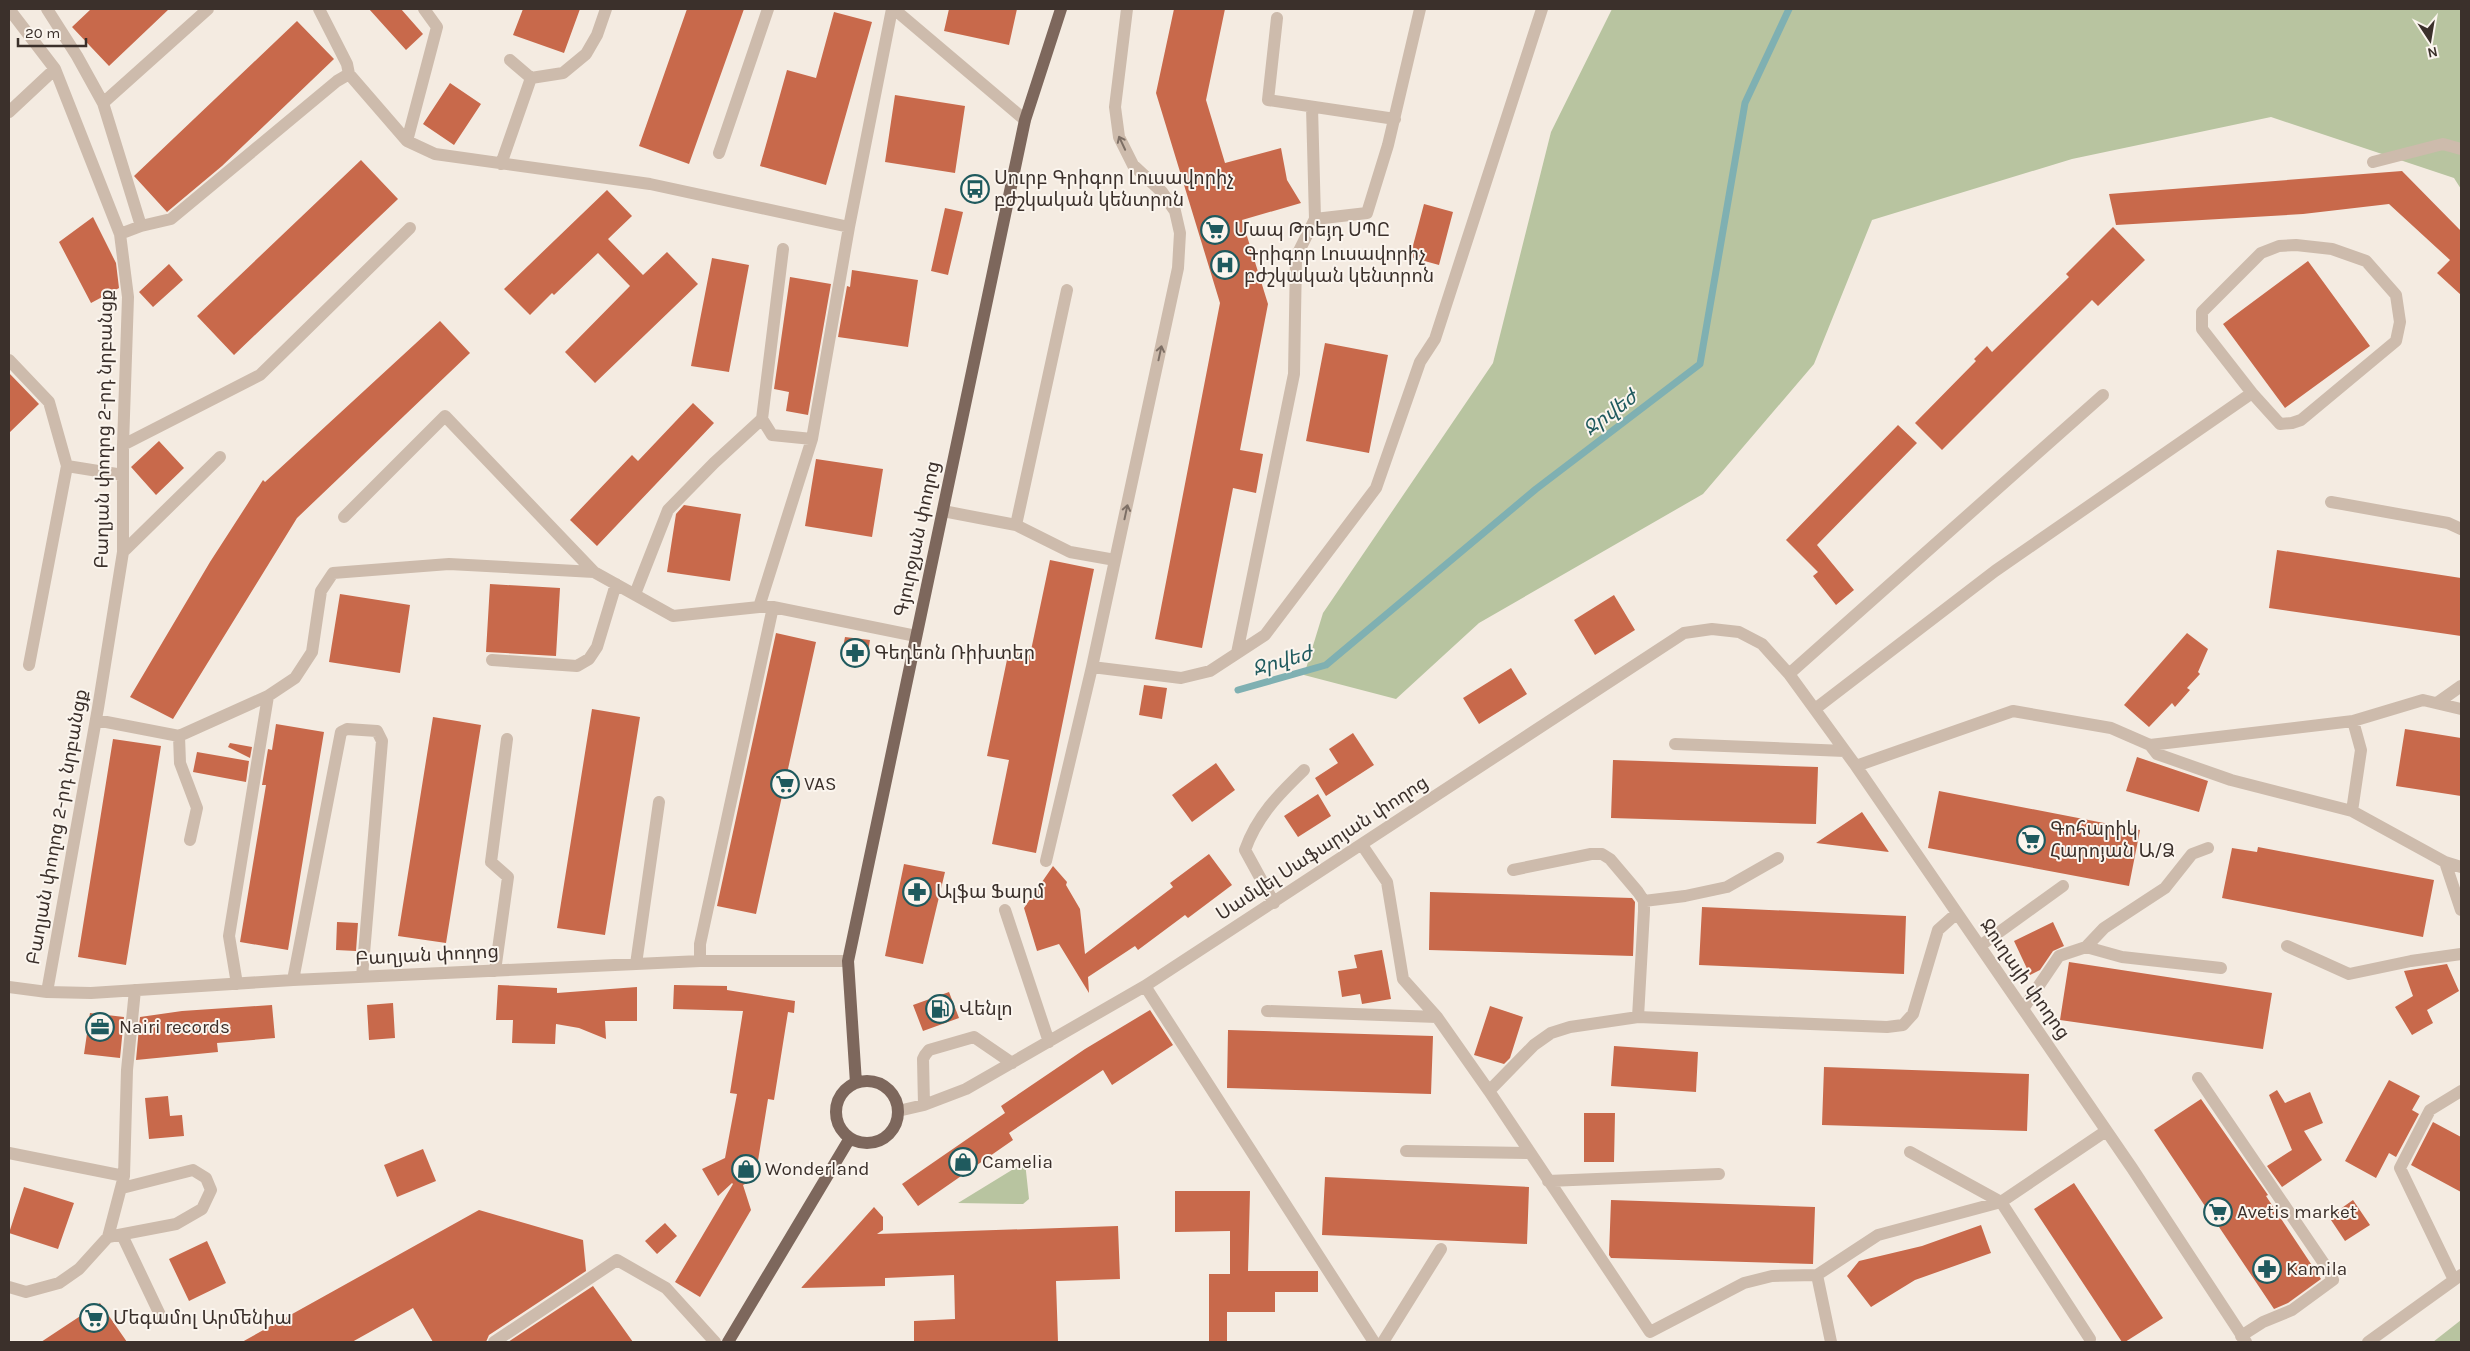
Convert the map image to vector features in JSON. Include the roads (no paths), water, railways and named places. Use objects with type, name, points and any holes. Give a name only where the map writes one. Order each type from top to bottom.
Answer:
[{"type":"main road","name":"Գյուրջյան փողոց","points":[[856,1083],[848,960],[1024,120],[1061,9]]},
{"type":"main road","points":[[866,1081],[884,1087],[896,1102],[898,1111],[892,1129],[878,1141],[859,1142],[842,1132],[836,1114],[841,1095],[856,1083],[866,1081]]},
{"type":"main road","points":[[728,1342],[850,1138]]},
{"type":"street","name":"Բաղյան փողոց 2-րդ նրբանցք","points":[[9,9],[55,69],[120,234],[128,297],[123,445],[123,552],[96,720],[46,992]]},
{"type":"street","points":[[47,9],[77,56],[103,103],[141,226]]},
{"type":"street","points":[[103,103],[208,9]]},
{"type":"street","points":[[319,9],[347,64],[350,74],[407,142],[434,154],[650,184],[850,227]]},
{"type":"street","points":[[407,142],[437,27],[424,9]]},
{"type":"street","points":[[510,60],[531,78],[563,73],[586,54],[597,35],[606,9]]},
{"type":"street","points":[[719,153],[768,9]]},
{"type":"street","points":[[759,607],[812,439],[850,227],[893,9],[1024,120]]},
{"type":"street","points":[[1046,861],[1116,560],[1178,268],[1180,232],[1175,211],[1162,192],[1133,165],[1119,137],[1115,107],[1127,9]]},
{"type":"street","points":[[1314,218],[1367,213],[1379,179],[1395,119],[1420,9]]},
{"type":"street","points":[[1092,666],[1181,678],[1210,671],[1265,635],[1376,488],[1420,362],[1435,338],[1542,9]]},
{"type":"street","points":[[1277,18],[1268,100],[1395,119]]},
{"type":"street","points":[[9,112],[55,69]]},
{"type":"street","points":[[120,234],[141,226],[171,219],[338,81],[350,74]]},
{"type":"street","points":[[501,164],[531,78]]},
{"type":"street","points":[[1237,653],[1294,374],[1296,257],[1314,218],[1312,107]]},
{"type":"street","points":[[2373,162],[2443,144],[2461,149]]},
{"type":"street","points":[[123,445],[260,375],[410,228]]},
{"type":"street","points":[[2279,246],[2332,248],[2366,261],[2396,294],[2400,322],[2396,341],[2301,420],[2292,424],[2280,424],[2252,393],[2202,329],[2201,322],[2202,312],[2261,253],[2279,246]]},
{"type":"street","points":[[782,249],[762,419],[772,434],[812,439]]},
{"type":"street","points":[[1016,524],[1066,290]]},
{"type":"street","points":[[9,360],[49,402],[67,466],[29,665]]},
{"type":"street","points":[[1815,709],[1995,572],[2252,393]]},
{"type":"street","points":[[1789,674],[2102,395]]},
{"type":"street","points":[[344,517],[445,416],[594,572],[673,616],[773,607],[916,636]]},
{"type":"street","points":[[634,594],[668,510],[714,463],[762,419]]},
{"type":"street","points":[[123,552],[220,457]]},
{"type":"street","points":[[67,466],[123,475]]},
{"type":"street","points":[[2331,502],[2448,523],[2461,529]]},
{"type":"street","points":[[942,511],[1016,524],[1070,552],[1116,560]]},
{"type":"street","points":[[96,720],[179,736],[268,696],[295,678],[312,652],[321,591],[333,573],[449,564],[594,572]]},
{"type":"street","points":[[492,660],[577,666],[589,659],[597,647],[616,584]]},
{"type":"street","points":[[700,961],[702,935],[773,607]]},
{"type":"street","name":"Սամվել Սաֆարյան փողոց","points":[[898,1111],[924,1105],[966,1089],[1145,986],[1684,633],[1712,629],[1739,632],[1762,644]]},
{"type":"street","name":"Ջուղայի փողոց","points":[[1762,644],[1789,674],[1856,766],[2106,1131],[2244,1339]]},
{"type":"street","points":[[2437,703],[2461,686]]},
{"type":"street","points":[[237,984],[229,936],[268,696]]},
{"type":"street","points":[[2150,746],[2353,721],[2423,700],[2461,709]]},
{"type":"street","points":[[1856,766],[2013,711],[2112,728],[2150,746],[2157,754],[2232,780],[2352,811],[2445,862],[2461,867]]},
{"type":"street","points":[[2352,811],[2361,750],[2353,721]]},
{"type":"street","points":[[293,980],[340,732],[347,729],[377,732],[382,741],[362,977]]},
{"type":"street","points":[[179,736],[180,762],[196,808],[190,840]]},
{"type":"street","points":[[495,971],[508,877],[491,862],[507,739]]},
{"type":"street","points":[[1675,744],[1845,751]]},
{"type":"street","points":[[1274,903],[1244,850],[1251,832],[1272,801],[1304,770]]},
{"type":"street","points":[[636,964],[659,802]]},
{"type":"street","points":[[1362,845],[1387,882],[1403,979],[1437,1017],[1489,1091],[1648,1337],[1744,1283],[1772,1276],[1817,1275],[1878,1235],[2001,1202],[2106,1131]]},
{"type":"street","points":[[2023,1009],[2059,956],[2086,947],[2104,928],[2165,888],[2192,854],[2208,848]]},
{"type":"street","points":[[1513,870],[1592,854],[1602,854],[1610,859],[1644,901],[1638,1017]]},
{"type":"street","points":[[1644,901],[1685,896],[1727,886],[1778,858]]},
{"type":"street","points":[[2445,862],[2461,910]]},
{"type":"street","points":[[1980,946],[2062,886]]},
{"type":"street","points":[[1005,910],[1049,1042]]},
{"type":"street","points":[[1489,1091],[1534,1045],[1551,1033],[1570,1027],[1638,1017],[1887,1027],[1903,1025],[1913,1014],[1938,930],[1957,913]]},
{"type":"street","points":[[2287,946],[2349,974],[2411,961],[2461,954]]},
{"type":"street","points":[[2086,947],[2122,957],[2221,968]]},
{"type":"street","name":"Բաղյան փողոց","points":[[9,987],[46,992],[135,990],[293,980],[700,961],[848,960]]},
{"type":"street","points":[[1145,986],[1374,1342]]},
{"type":"street","points":[[9,1286],[26,1292],[58,1283],[78,1269],[108,1237],[123,1182],[127,1070],[135,990]]},
{"type":"street","points":[[1268,1011],[1437,1017]]},
{"type":"street","points":[[924,1105],[922,1060],[929,1050],[974,1037],[1012,1063]]},
{"type":"street","points":[[2198,1078],[2327,1268],[2333,1280],[2292,1310],[2263,1322],[2244,1339]]},
{"type":"street","points":[[2368,1342],[2458,1277],[2400,1168],[2430,1110],[2461,1091]]},
{"type":"street","points":[[1406,1151],[1530,1153]]},
{"type":"street","points":[[1910,1152],[2001,1202],[2090,1339]]},
{"type":"street","points":[[9,1153],[123,1182],[193,1170],[206,1178],[211,1190],[202,1209],[176,1224],[108,1237]]},
{"type":"street","points":[[1548,1181],[1719,1174]]},
{"type":"street","points":[[122,1234],[162,1319]]},
{"type":"street","points":[[1382,1342],[1441,1249]]},
{"type":"street","points":[[494,1342],[617,1260],[666,1288],[715,1342]]},
{"type":"street","points":[[1817,1275],[1831,1342]]},
{"type":"waterway","name":"Ջրվեժ","points":[[1238,690],[1326,665],[1536,489],[1700,364],[1745,103],[1789,9]]},
{"type":"place","name":"Սուրբ Գրիգոր Լուսավորիչ բժշկական կենտրոն","points":[[975,189]]},
{"type":"place","name":"Մապ Թրեյդ ՍՊԸ","points":[[1215,230]]},
{"type":"place","name":"Գրիգոր Լուսավորիչ բժշկական կենտրոն","points":[[1225,265]]},
{"type":"place","name":"Գեդեոն Ռիխտեր","points":[[855,653]]},
{"type":"place","name":"VAS","points":[[785,784]]},
{"type":"place","name":"Գոհարիկ Հարոյան Ա/Ձ","points":[[2031,840]]},
{"type":"place","name":"Ալֆա Ֆարմ","points":[[917,892]]},
{"type":"place","name":"Վենլո","points":[[940,1009]]},
{"type":"place","name":"Nairi records","points":[[100,1027]]},
{"type":"place","name":"Camelia","points":[[963,1162]]},
{"type":"place","name":"Wonderland","points":[[746,1169]]},
{"type":"place","name":"Avetis market","points":[[2218,1212]]},
{"type":"place","name":"Kamila","points":[[2267,1269]]},
{"type":"place","name":"Մեգամոլ Արմենիա","points":[[94,1318]]}]
